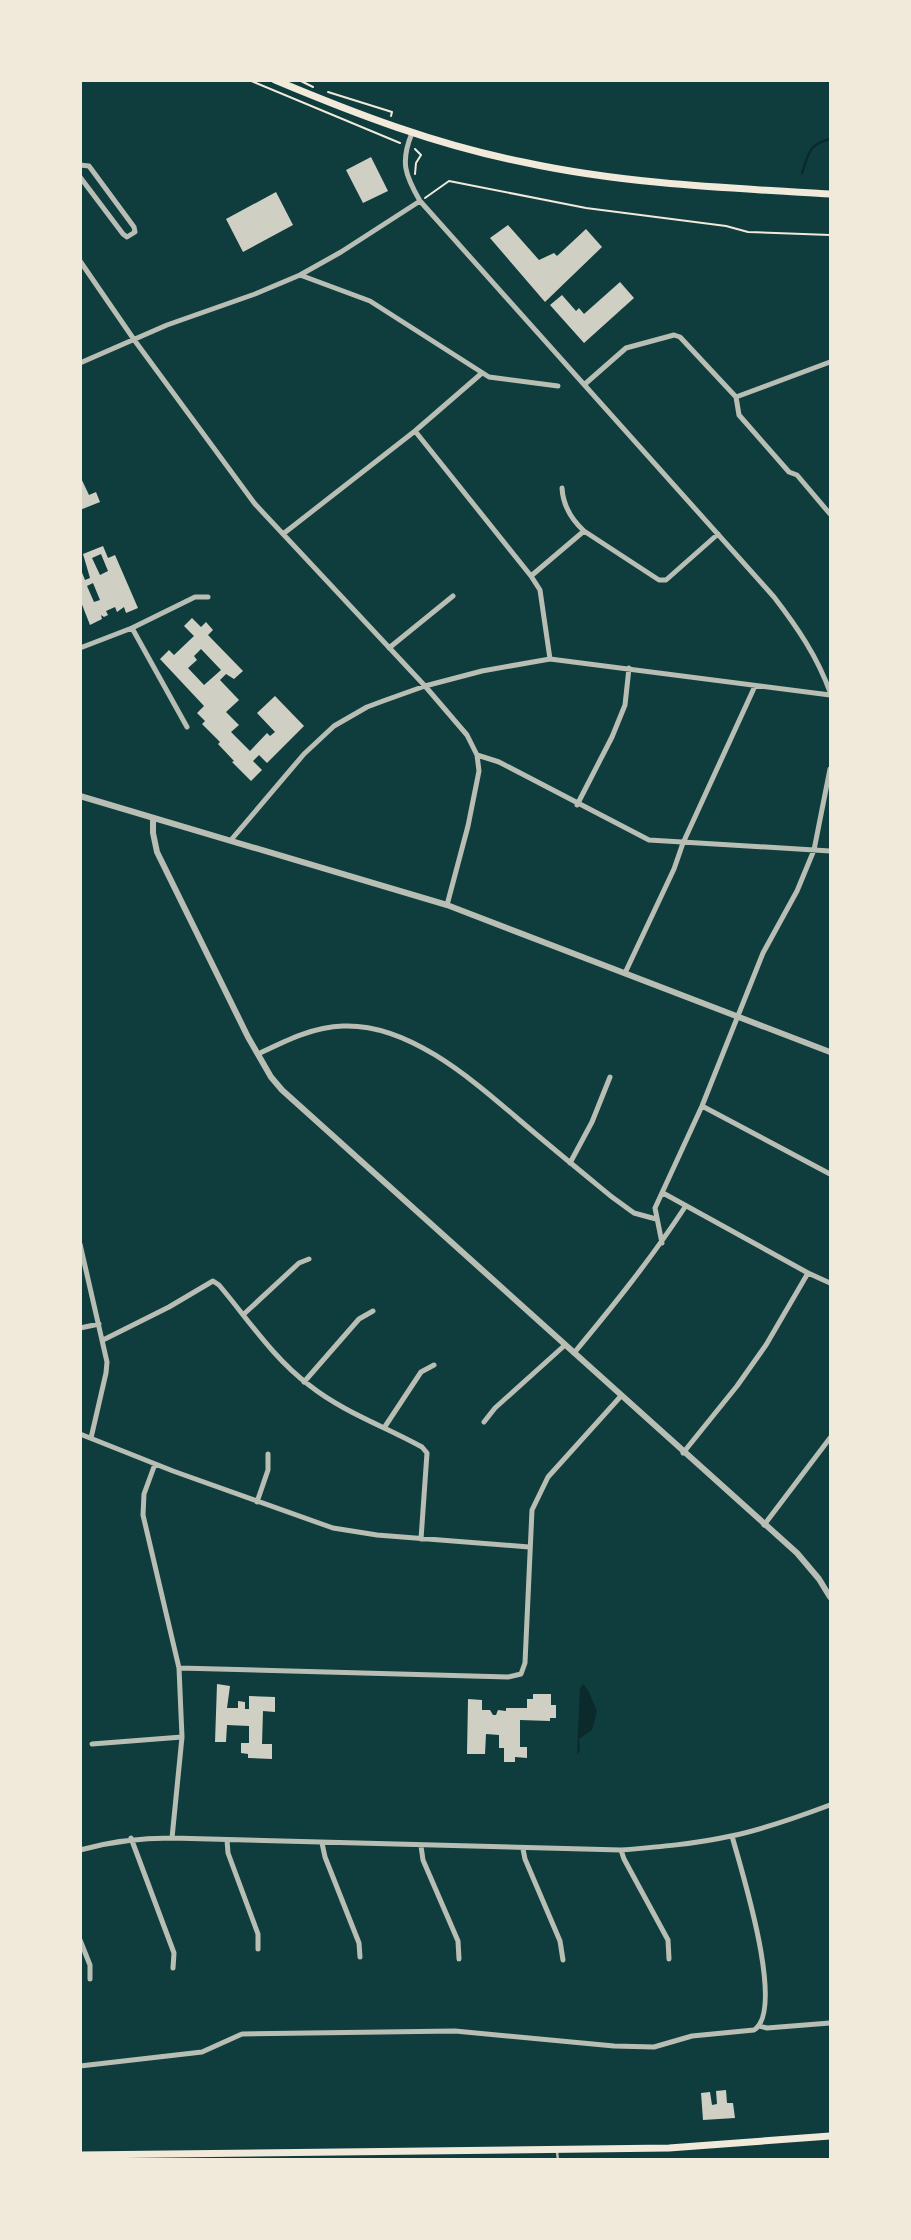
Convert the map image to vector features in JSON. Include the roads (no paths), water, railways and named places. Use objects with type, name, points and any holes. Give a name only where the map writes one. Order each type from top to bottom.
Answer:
[{"type":"main road","points":[[275,80],[412,132],[522,162],[616,179],[725,189],[831,194]]},
{"type":"main road","points":[[80,2155],[190,2157],[556,2148],[668,2148],[831,2136]]},
{"type":"street","points":[[231,840],[304,754],[334,726],[367,707],[425,686],[482,671],[550,659],[755,686],[831,693],[806,640],[774,597],[406,177],[407,146],[412,132]]},
{"type":"street","points":[[80,165],[89,166],[135,232],[127,237],[123,234],[80,177]]},
{"type":"street","points":[[80,363],[167,325],[300,275],[423,199]]},
{"type":"street","points":[[80,261],[135,341],[255,504],[425,686],[467,735],[477,755],[479,771],[468,827],[447,905]]},
{"type":"street","points":[[300,275],[370,301],[489,377],[558,386]]},
{"type":"street","points":[[585,384],[626,348],[674,335],[680,337],[736,397],[740,415],[789,472],[797,475],[831,514]]},
{"type":"street","points":[[736,397],[831,362]]},
{"type":"street","points":[[283,534],[415,431],[482,373]]},
{"type":"street","points":[[415,431],[540,590],[550,659]]},
{"type":"street","points":[[562,488],[562,502],[584,531],[659,580],[666,580],[718,534]]},
{"type":"street","points":[[531,576],[584,531]]},
{"type":"street","points":[[389,648],[453,596]]},
{"type":"street","points":[[80,648],[132,628],[195,597],[208,597]]},
{"type":"street","points":[[132,628],[187,727]]},
{"type":"street","points":[[578,805],[625,705],[629,668]]},
{"type":"street","points":[[625,972],[755,686]]},
{"type":"street","points":[[477,755],[499,762],[649,840],[831,851]]},
{"type":"street","points":[[662,1243],[655,1208],[702,1107],[763,953],[797,891],[814,850],[831,769]]},
{"type":"street","points":[[80,796],[447,905],[831,1052]]},
{"type":"street","points":[[153,818],[157,852],[271,1077],[292,1100],[797,1553],[831,1598]]},
{"type":"street","points":[[258,1054],[292,1037],[320,1029],[357,1027],[395,1036],[420,1047],[474,1083],[634,1213],[656,1220]]},
{"type":"street","points":[[570,1163],[592,1122],[610,1077]]},
{"type":"street","points":[[702,1107],[831,1174]]},
{"type":"street","points":[[663,1192],[685,1207],[831,1283]]},
{"type":"street","points":[[573,1353],[622,1296],[685,1207]]},
{"type":"street","points":[[80,1244],[103,1340],[106,1373],[90,1438]]},
{"type":"street","points":[[244,1314],[299,1263],[309,1259]]},
{"type":"street","points":[[684,1453],[766,1345],[808,1273]]},
{"type":"street","points":[[103,1340],[169,1307],[212,1281],[219,1285],[276,1354],[304,1382],[341,1406],[422,1447],[427,1453],[421,1539]]},
{"type":"street","points":[[304,1382],[359,1318],[373,1311]]},
{"type":"street","points":[[80,1328],[99,1325]]},
{"type":"street","points":[[484,1422],[495,1408],[565,1345]]},
{"type":"street","points":[[384,1429],[421,1372],[434,1365]]},
{"type":"street","points":[[179,1668],[508,1677],[520,1674],[525,1663],[532,1510],[548,1477],[621,1396]]},
{"type":"street","points":[[80,1434],[333,1528],[377,1535],[529,1547]]},
{"type":"street","points":[[764,1525],[831,1438]]},
{"type":"street","points":[[257,1502],[268,1470],[268,1454]]},
{"type":"street","points":[[155,1464],[144,1494],[143,1515],[179,1668],[182,1737],[172,1838]]},
{"type":"street","points":[[92,1744],[182,1737]]},
{"type":"street","points":[[80,1850],[131,1838],[172,1838],[621,1850],[732,1836],[831,1805]]},
{"type":"street","points":[[80,2066],[202,2052],[242,2034],[455,2031],[614,2046],[654,2047],[692,2036],[748,2031],[759,2026],[766,2006],[761,1954],[753,1912],[732,1836]]},
{"type":"street","points":[[131,1838],[174,1953],[173,1968]]},
{"type":"street","points":[[228,1840],[228,1853],[258,1934],[258,1949]]},
{"type":"street","points":[[322,1843],[359,1943],[360,1957]]},
{"type":"street","points":[[421,1846],[423,1860],[458,1941],[459,1959]]},
{"type":"street","points":[[523,1849],[560,1941],[563,1960]]},
{"type":"street","points":[[621,1850],[668,1940],[669,1959]]},
{"type":"street","points":[[80,1940],[90,1965],[90,1979]]},
{"type":"street","points":[[759,2026],[767,2028],[831,2023]]},
{"type":"lane","points":[[556,2148],[558,2160]]},
{"type":"water","points":[[583,1684],[597,1711],[592,1730],[579,1739],[580,1750],[577,1755],[580,1688]]},
{"type":"waterway","points":[[802,173],[813,147],[830,139]]}]
